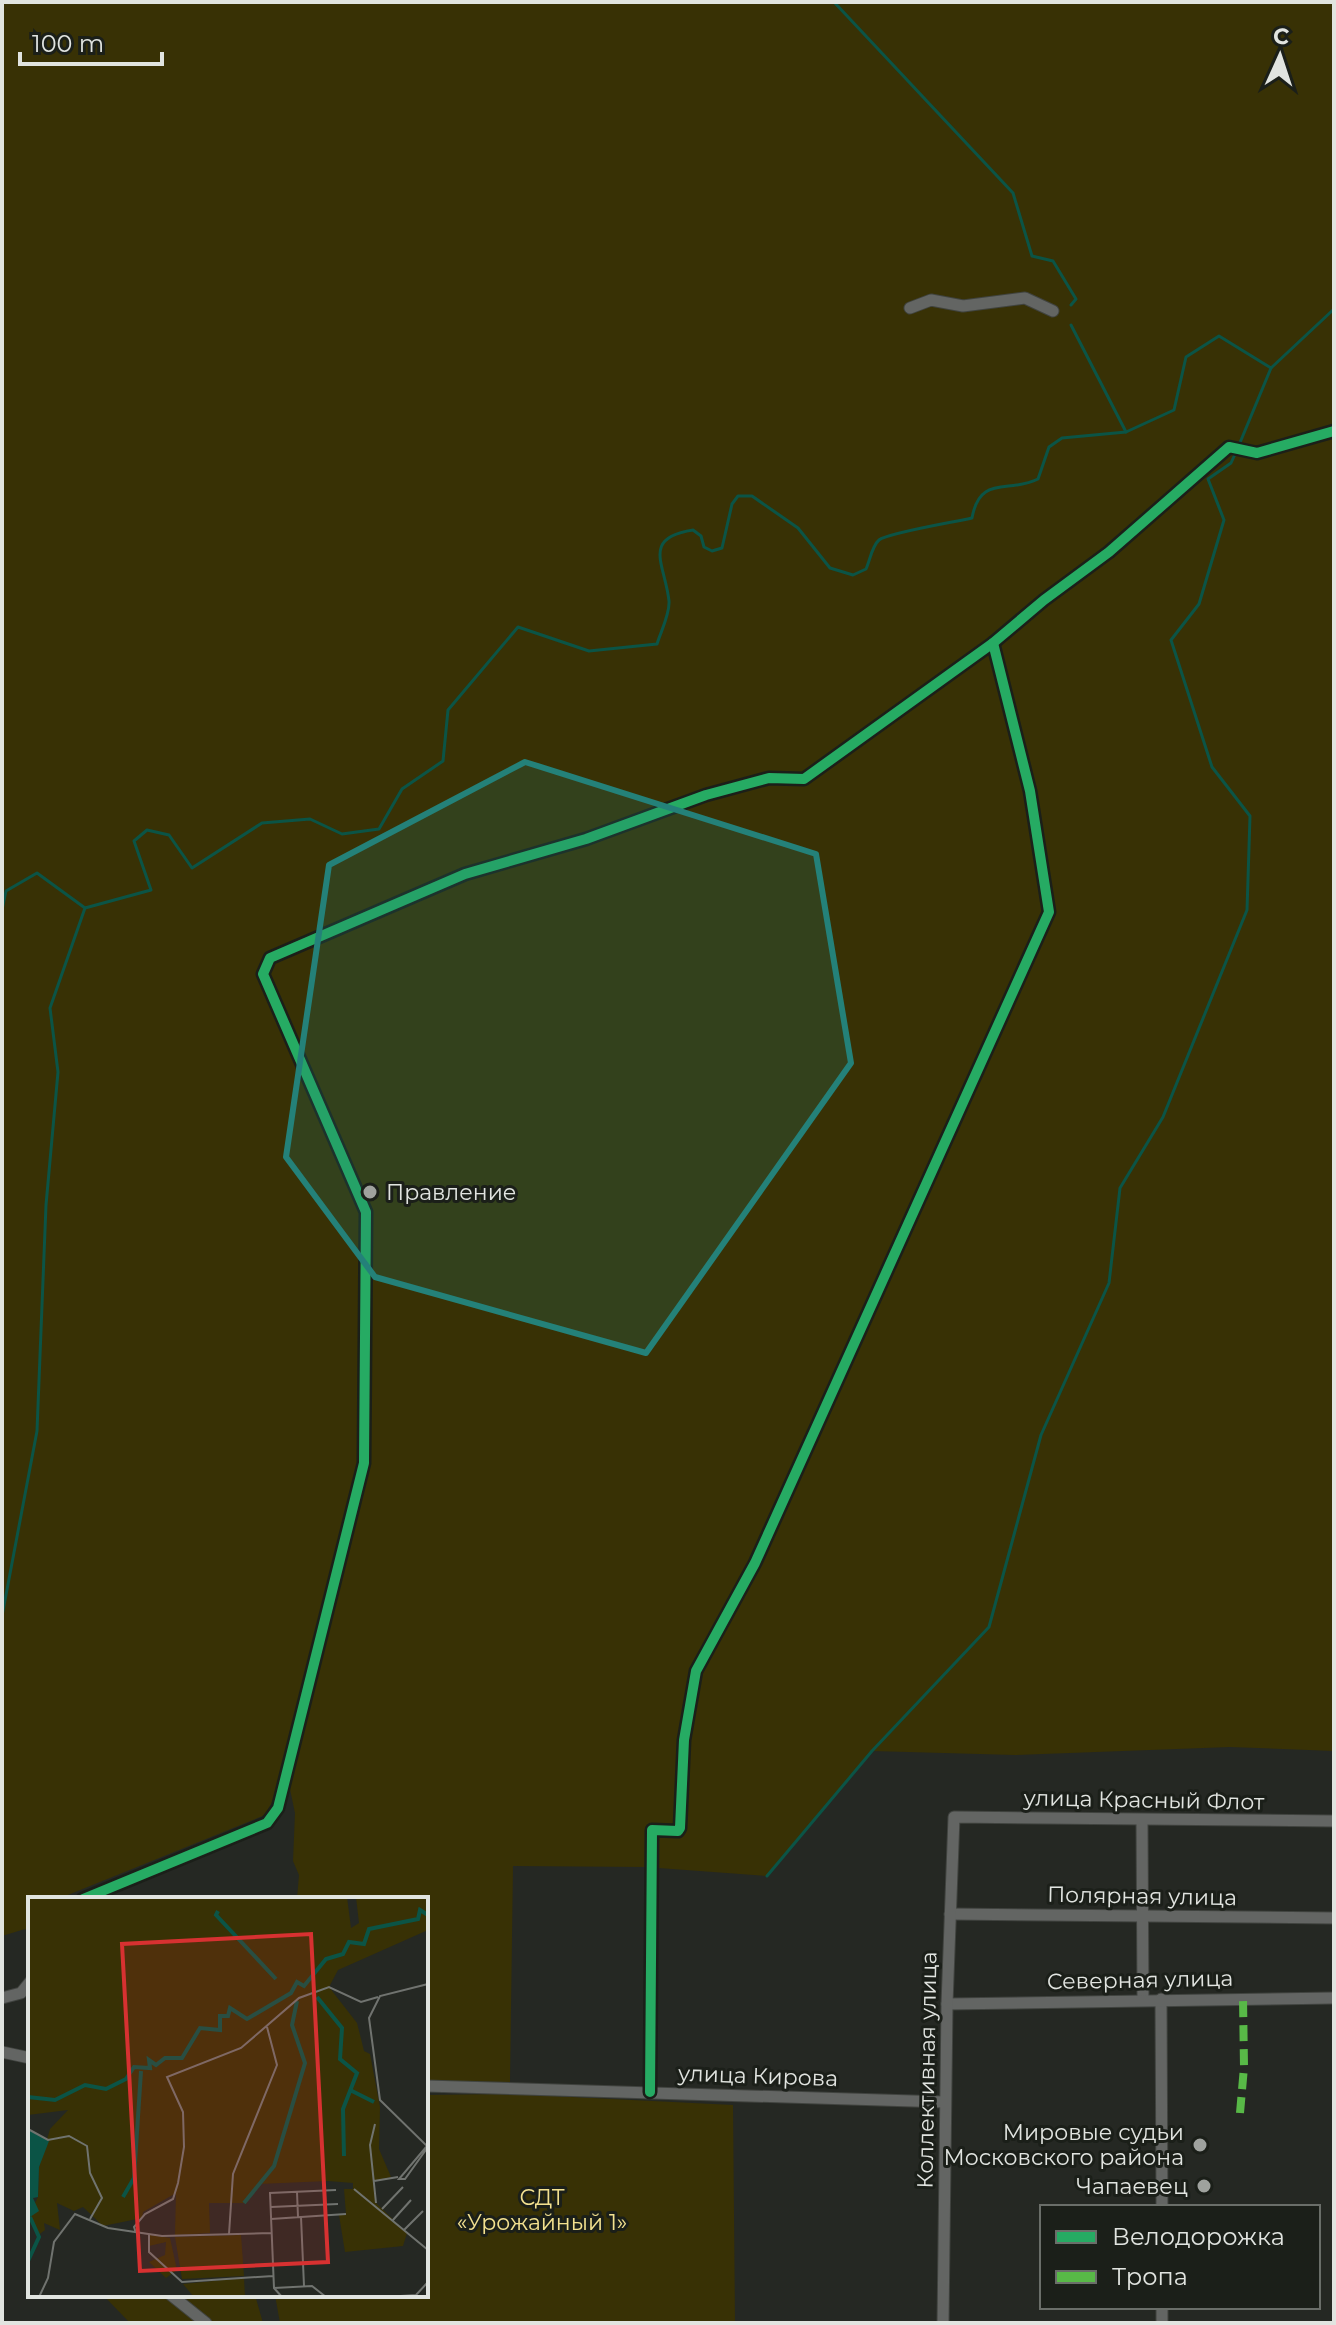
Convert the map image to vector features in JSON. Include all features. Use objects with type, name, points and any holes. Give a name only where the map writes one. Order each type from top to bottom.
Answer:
[{"type":"street","points":[[910,308],[931,300],[963,306],[1025,298],[1053,311]]},
{"type":"street","points":[[88,1897],[267,1823],[278,1808],[364,1463],[366,1212],[263,974],[270,958],[465,874],[586,839],[706,795],[769,778],[804,779],[993,643],[1109,552],[1229,447],[1257,453],[1334,431]]},
{"type":"street","points":[[650,2092],[652,1830],[678,1831],[680,1828],[684,1740],[696,1671],[755,1563],[1049,912],[1030,791],[993,643]]},
{"type":"street","name":"улица Красный Флот","points":[[954,1817],[1142,1822],[1334,1821]]},
{"type":"street","name":"Коллективная улица","points":[[943,2323],[947,2004],[954,1817]]},
{"type":"street","points":[[1142,1822],[1143,2000]]},
{"type":"street","name":"Полярная улица","points":[[950,1914],[1334,1918]]},
{"type":"street","points":[[2,1998],[21,1993],[28,1984]]},
{"type":"street","name":"Северная улица","points":[[947,2004],[1334,1998]]},
{"type":"street","points":[[1161,1999],[1162,2205]]},
{"type":"street","points":[[2,2052],[28,2058]]},
{"type":"street","name":"улица Кирова","points":[[428,2086],[945,2102]]},
{"type":"street","points":[[174,2297],[206,2323]]},
{"type":"highlighted area","points":[[525,762],[816,854],[851,1063],[646,1353],[375,1277],[286,1157],[329,865]]},
{"type":"green space","points":[[2,2],[1334,2],[1334,1751],[1230,1747],[1015,1755],[872,1751],[767,1876],[645,1867],[513,1866],[510,2082],[428,2081],[428,1897],[297,1897],[299,1875],[293,1861],[295,1813],[287,1775],[265,1815],[63,1897],[28,1897],[28,1933],[25,1929],[2,1936]]},
{"type":"green space","name":"СДТ «Урожайный 1»","points":[[511,2094],[733,2105],[735,2323],[280,2323],[275,2297],[428,2297],[428,2095]]},
{"type":"green space","points":[[105,2297],[256,2297],[263,2323],[130,2323]]},
{"type":"waterway","points":[[834,2],[1013,193],[1032,256],[1053,261],[1076,299],[1071,305]]},
{"type":"waterway","points":[[2,910],[6,891],[37,873],[85,908],[151,890],[134,841],[147,830],[169,835],[192,868],[262,823],[310,819],[342,834],[379,829],[402,789],[443,761],[448,710],[518,627],[589,651],[657,644],[669,606],[661,564],[662,546],[667,539],[693,530],[701,536],[704,547],[712,551],[722,548],[732,504],[738,496],[752,496],[798,528],[830,568],[853,575],[866,569],[879,540],[972,518],[981,495],[988,490],[1038,479],[1049,447],[1062,438],[1126,432],[1174,410],[1186,357],[1219,336],[1271,368],[1334,309]]},
{"type":"waterway","points":[[1071,325],[1126,432]]},
{"type":"waterway","points":[[1239,445],[1271,368]]},
{"type":"waterway","points":[[767,1876],[872,1751],[989,1627],[1041,1435],[1109,1283],[1120,1188],[1163,1117],[1247,910],[1250,816],[1212,767],[1171,640],[1199,604],[1224,520],[1208,479],[1231,463],[1236,452]]},
{"type":"waterway","points":[[2,1616],[37,1431],[46,1205],[58,1072],[50,1008],[85,908]]},
{"type":"marked path","points":[[1240,2113],[1244,2067],[1243,1998]]},
{"type":"cycle path","points":[[88,1897],[267,1823],[278,1808],[364,1463],[366,1212],[263,974],[270,958],[465,874],[586,839],[706,795],[769,778],[804,779],[993,643],[1109,552],[1229,447],[1257,453],[1334,431]]},
{"type":"cycle path","points":[[650,2092],[652,1830],[678,1831],[680,1828],[684,1740],[696,1671],[755,1563],[1049,912],[1030,791],[993,643]]},
{"type":"place","name":"Правление","points":[[370,1192]]},
{"type":"place","name":"Мировые судьи Московского района","points":[[1200,2145]]},
{"type":"place","name":"Чапаевец","points":[[1204,2186]]}]
